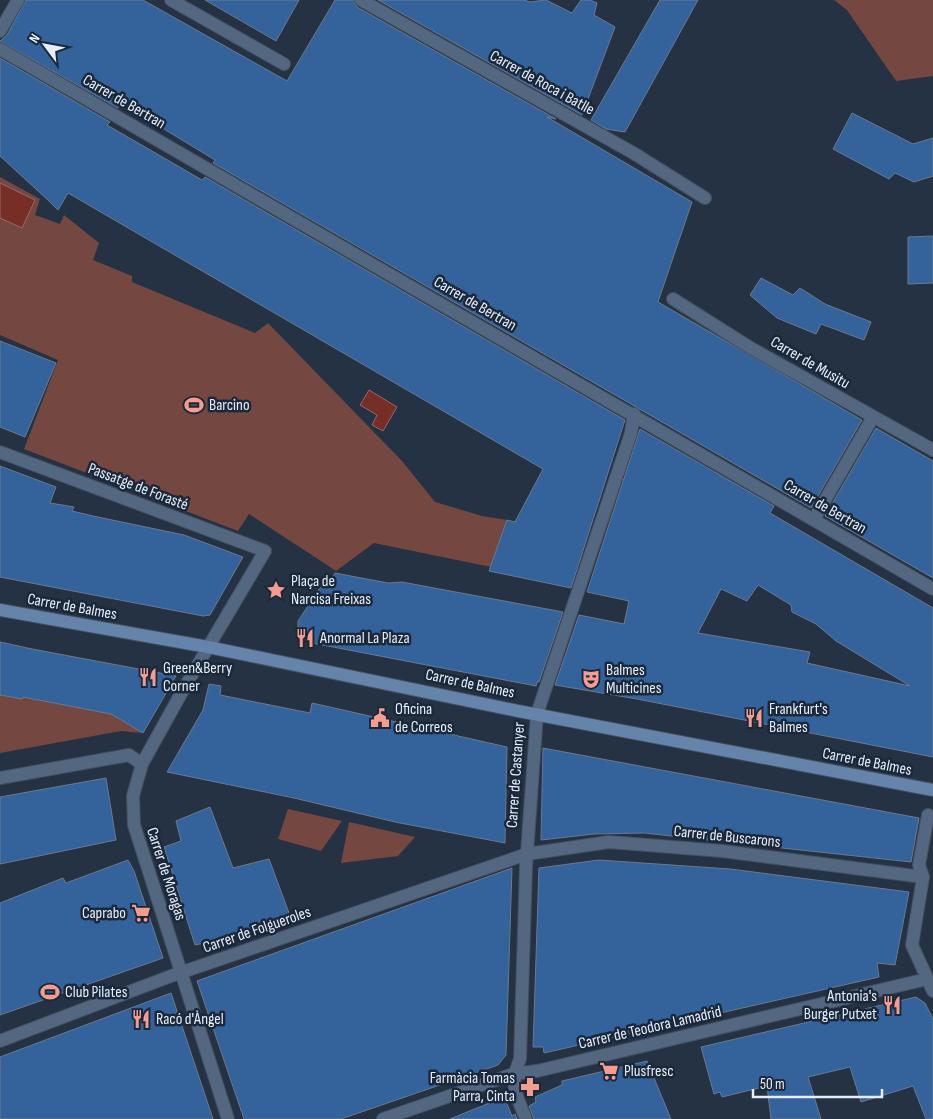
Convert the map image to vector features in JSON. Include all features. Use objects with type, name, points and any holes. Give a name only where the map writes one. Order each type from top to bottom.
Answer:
[{"type":"main road","name":"Carrer de Balmes","points":[[0,610],[208,647],[537,714],[933,790]]},
{"type":"street","points":[[0,31],[18,0]]},
{"type":"street","points":[[171,0],[284,64]]},
{"type":"street","name":"Carrer de Roca i Batlle","points":[[361,0],[635,154],[705,198]]},
{"type":"street","name":"Carrer de Bertran","points":[[0,49],[634,414],[933,589]]},
{"type":"street","name":"Carrer de Musitu","points":[[673,299],[750,346],[933,450]]},
{"type":"street","name":"Carrer de Castanyer","points":[[526,1119],[513,1087],[513,1074],[520,1059],[527,854],[537,714],[631,433],[634,414]]},
{"type":"street","points":[[814,519],[873,417]]},
{"type":"street","name":"Passatge de Forasté","points":[[0,452],[265,552],[208,647]]},
{"type":"street","name":"Carrer de Moragas","points":[[208,647],[142,764],[133,796],[134,826],[228,1119]]},
{"type":"street","points":[[0,778],[129,756],[142,764]]},
{"type":"street","points":[[928,814],[920,865],[923,877],[912,945],[933,991]]},
{"type":"street","name":"Carrer de Buscarons","points":[[527,854],[609,842],[722,851],[923,877]]},
{"type":"street","name":"Carrer de Folgueroles","points":[[0,1041],[182,974],[527,854]]},
{"type":"street","name":"Carrer de Teodora Lamadrid","points":[[383,1119],[513,1074],[537,1071],[927,979]]},
{"type":"shaded area","points":[[834,0],[933,0],[933,76],[896,81],[847,10]]},
{"type":"shaded area","name":"Barcino","points":[[0,177],[40,199],[35,215],[60,224],[64,215],[99,243],[93,260],[132,276],[132,282],[255,333],[268,323],[402,461],[435,502],[482,516],[507,520],[491,567],[374,543],[336,571],[249,514],[238,531],[24,449],[58,360],[0,335]]},
{"type":"shaded area","points":[[0,183],[35,200],[22,228],[0,218]]},
{"type":"shaded area","points":[[369,390],[397,407],[383,431],[372,425],[377,415],[360,405]]},
{"type":"shaded area","points":[[0,695],[22,699],[23,697],[116,715],[116,717],[143,733],[121,731],[0,753]]},
{"type":"shaded area","points":[[288,809],[342,821],[321,851],[278,839]]},
{"type":"shaded area","points":[[349,822],[415,837],[398,856],[341,863]]},
{"type":"building","points":[[26,0],[143,0],[287,81],[335,0],[353,0],[357,7],[556,119],[547,117],[692,202],[658,302],[862,420],[811,508],[213,163],[215,160],[121,103],[118,108],[0,41],[7,35]]},
{"type":"building","points":[[205,0],[299,0],[276,41]]},
{"type":"building","points":[[378,0],[524,0],[530,2],[546,0],[572,13],[581,0],[590,0],[597,3],[594,15],[615,27],[582,115]]},
{"type":"building","points":[[660,0],[698,0],[625,132],[606,129],[591,120]]},
{"type":"building","points":[[0,58],[110,122],[107,125],[202,180],[205,177],[625,420],[571,588],[489,571],[507,520],[515,522],[543,469],[68,193],[58,210],[0,156]]},
{"type":"building","points":[[852,113],[913,144],[933,138],[933,176],[914,182],[895,173],[889,179],[833,149]]},
{"type":"building","points":[[933,236],[933,283],[908,284],[908,237]]},
{"type":"building","points":[[761,278],[793,295],[800,288],[825,304],[871,322],[864,340],[821,324],[816,334],[777,318],[750,295]]},
{"type":"building","points":[[0,341],[56,363],[25,437],[0,427]]},
{"type":"building","points":[[876,428],[933,461],[933,578],[825,516]]},
{"type":"building","points":[[640,429],[774,506],[770,513],[933,608],[933,757],[637,699],[555,685],[579,615],[624,624],[629,601],[587,592]],"holes":[[[758,585],[791,605],[792,612],[816,624],[836,641],[910,686],[807,663],[810,652],[698,633],[721,589],[747,601]]]},
{"type":"building","points":[[0,466],[56,487],[50,503],[74,507],[72,511],[184,535],[243,557],[210,615],[203,616],[0,577]]},
{"type":"building","points":[[335,573],[388,583],[402,582],[563,612],[536,686],[312,643],[298,635],[298,621],[325,580],[329,583]]},
{"type":"building","points":[[0,642],[176,676],[143,733],[111,714],[23,697],[22,699],[0,695]]},
{"type":"building","points":[[209,684],[221,686],[220,695],[310,713],[312,703],[507,747],[505,843],[395,822],[294,798],[167,772],[203,710]]},
{"type":"building","points":[[543,748],[919,818],[911,862],[644,833],[594,834],[541,840]]},
{"type":"building","points":[[106,778],[116,840],[0,864],[0,797]]},
{"type":"building","points":[[210,807],[233,868],[269,859],[292,921],[250,932],[243,931],[240,935],[216,947],[209,942],[195,945],[164,847],[181,841],[176,821]]},
{"type":"building","points":[[128,860],[134,871],[163,958],[0,1015],[0,903],[63,878],[66,883]]},
{"type":"building","points":[[599,860],[730,869],[909,892],[895,965],[877,963],[879,977],[544,1053],[543,1047],[533,1047],[539,868]]},
{"type":"building","points":[[512,868],[506,1055],[498,1065],[341,1119],[244,1119],[197,981]]},
{"type":"building","points":[[171,993],[213,1119],[0,1119],[0,1057]]},
{"type":"building","points":[[916,997],[925,1003],[933,1019],[933,1119],[926,1119],[913,1086],[861,1102],[850,1067],[808,1077],[821,1119],[771,1119],[767,1086],[722,1097],[720,1092],[714,1094],[701,1047]]},
{"type":"building","points":[[647,1061],[671,1119],[534,1119],[529,1106],[536,1102],[535,1097],[562,1085],[562,1081]]},
{"type":"building","points":[[504,1097],[512,1116],[515,1114],[517,1119],[450,1119]]},
{"type":"place","name":"Barcino","points":[[194,405]]},
{"type":"place","name":"Plaça de Narcisa Freixas","points":[[276,590]]},
{"type":"place","name":"Anormal La Plaza","points":[[305,638]]},
{"type":"place","name":"Green&Berry Corner","points":[[148,677]]},
{"type":"place","name":"Balmes Multicines","points":[[591,679]]},
{"type":"place","name":"Oficina de Correos","points":[[380,718]]},
{"type":"place","name":"Frankfurt's Balmes","points":[[754,718]]},
{"type":"place","name":"Caprabo","points":[[141,913]]},
{"type":"place","name":"Club Pilates","points":[[50,992]]},
{"type":"place","name":"Antonia's Burger Putxet","points":[[892,1005]]},
{"type":"place","name":"Racó d'Àngel","points":[[141,1019]]},
{"type":"place","name":"Plusfresc","points":[[609,1071]]},
{"type":"place","name":"Farmàcia Tomas Parra, Cinta","points":[[530,1087]]}]
